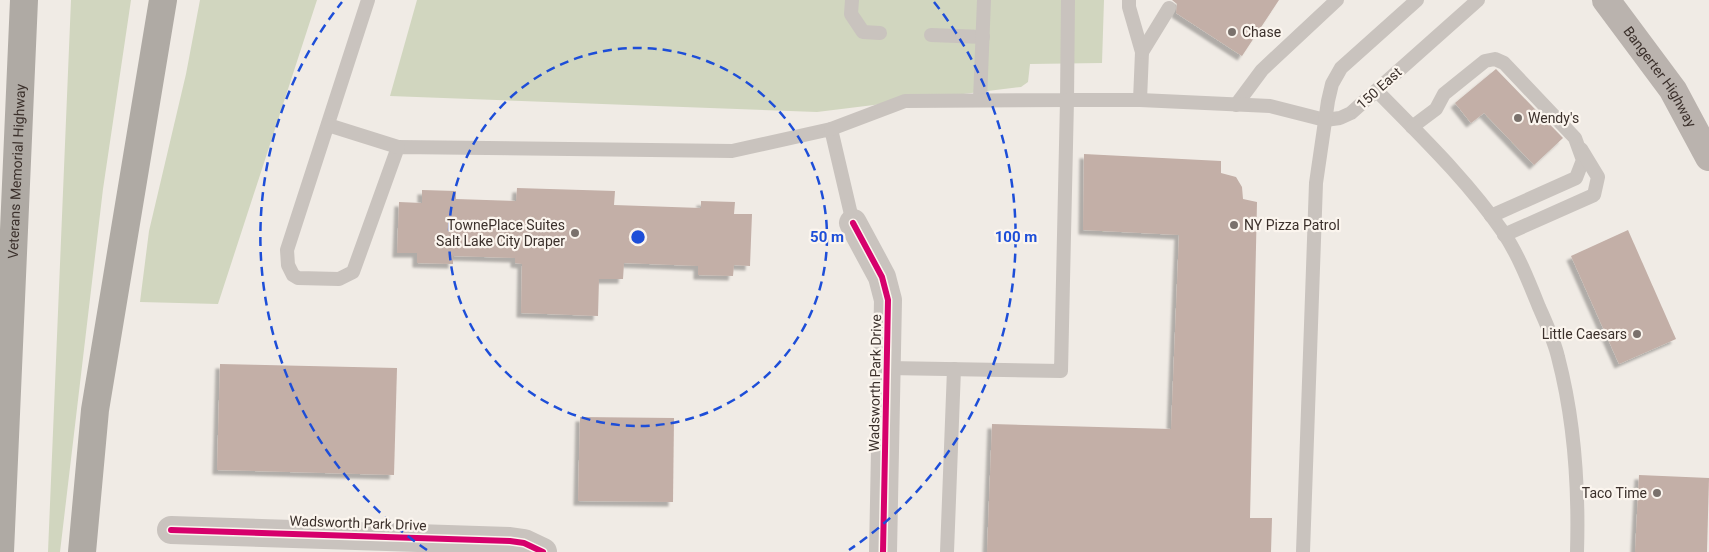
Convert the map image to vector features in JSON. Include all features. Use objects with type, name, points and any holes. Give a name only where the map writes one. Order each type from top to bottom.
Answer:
[{"type":"highway","name":"Veterans Memorial Highway","points":[[0,552],[24,0]]},
{"type":"highway","points":[[82,552],[95,410],[161,13],[166,0]]},
{"type":"main road","name":"Bangerter Highway","points":[[1606,0],[1673,90],[1709,158]]},
{"type":"street","name":"Wadsworth Park Drive","points":[[853,223],[882,278],[888,300],[884,552]]},
{"type":"street","name":"Wadsworth Park Drive","points":[[170,530],[510,541],[524,543],[543,552]]},
{"type":"lane","points":[[368,0],[287,250],[290,271],[298,278],[340,279],[354,272],[398,147]]},
{"type":"lane","points":[[852,0],[851,14],[863,32],[880,33]]},
{"type":"lane","points":[[980,100],[984,0]]},
{"type":"lane","points":[[888,368],[1061,371],[1068,0]]},
{"type":"lane","points":[[1129,0],[1129,7],[1142,52],[1140,100]]},
{"type":"lane","points":[[1236,105],[1262,70],[1337,0]]},
{"type":"lane","points":[[1303,552],[1316,183],[1332,84],[1341,68],[1417,0]]},
{"type":"lane","name":"150 East","points":[[1325,120],[1340,118],[1351,113],[1478,0]]},
{"type":"lane","points":[[1142,52],[1168,8]]},
{"type":"lane","points":[[931,35],[983,37]]},
{"type":"lane","points":[[1412,127],[1436,109],[1444,94],[1478,66],[1485,61],[1495,59],[1504,63],[1575,138],[1598,177],[1594,195],[1504,235]]},
{"type":"lane","points":[[1377,91],[1449,166],[1491,216],[1504,235],[1532,288],[1558,355],[1573,426],[1578,497],[1576,552]]},
{"type":"lane","points":[[328,125],[398,147],[732,150],[831,129],[905,101],[1140,100],[1270,106],[1325,120]]},
{"type":"lane","points":[[831,129],[853,223]]},
{"type":"lane","points":[[1491,216],[1576,178],[1583,160],[1575,138]]},
{"type":"lane","points":[[948,552],[954,369]]},
{"type":"green space","points":[[71,0],[131,0],[103,189],[60,552],[48,552]]},
{"type":"green space","points":[[200,0],[317,0],[218,304],[140,302],[149,231],[186,74]]},
{"type":"green space","points":[[417,0],[1104,0],[1102,63],[1030,64],[1028,82],[1021,87],[817,112],[390,96]]},
{"type":"building","name":"Chase","points":[[1172,0],[1279,0],[1242,56],[1176,13],[1177,4]]},
{"type":"building","name":"Wendy's","points":[[1496,69],[1563,138],[1534,165],[1484,113],[1471,123],[1455,103]]},
{"type":"building","points":[[1084,154],[1221,161],[1221,173],[1236,177],[1242,187],[1243,199],[1257,202],[1250,518],[1272,518],[1271,552],[987,552],[992,424],[1171,429],[1179,235],[1083,230]]},
{"type":"building","name":"TownePlace Suites Salt Lake City Draper","points":[[517,188],[615,191],[614,205],[701,208],[701,201],[735,202],[734,214],[752,214],[750,266],[734,265],[733,276],[698,275],[698,266],[624,263],[623,279],[599,279],[598,316],[521,313],[522,264],[515,263],[515,258],[453,256],[453,264],[417,263],[417,253],[397,253],[399,202],[422,203],[422,190],[456,191],[456,199],[516,201]]},
{"type":"building","points":[[1628,230],[1676,339],[1619,364],[1571,256]]},
{"type":"building","points":[[220,364],[397,368],[394,475],[217,470]]},
{"type":"building","points":[[580,417],[674,418],[673,502],[578,501]]},
{"type":"building","points":[[1639,475],[1709,478],[1707,552],[1635,552]]},
{"type":"cycle path","points":[[853,223],[882,277],[888,300],[883,552]]},
{"type":"cycle path","points":[[171,530],[510,541],[524,543],[543,552]]},
{"type":"place","name":"Chase","points":[[1232,32]]},
{"type":"place","name":"Wendy's","points":[[1518,118]]},
{"type":"place","name":"NY Pizza Patrol","points":[[1234,225]]},
{"type":"place","name":"TownePlace Suites Salt Lake City Draper","points":[[575,233]]},
{"type":"place","name":"Little Caesars","points":[[1637,334]]},
{"type":"place","name":"Taco Time","points":[[1657,493]]}]
